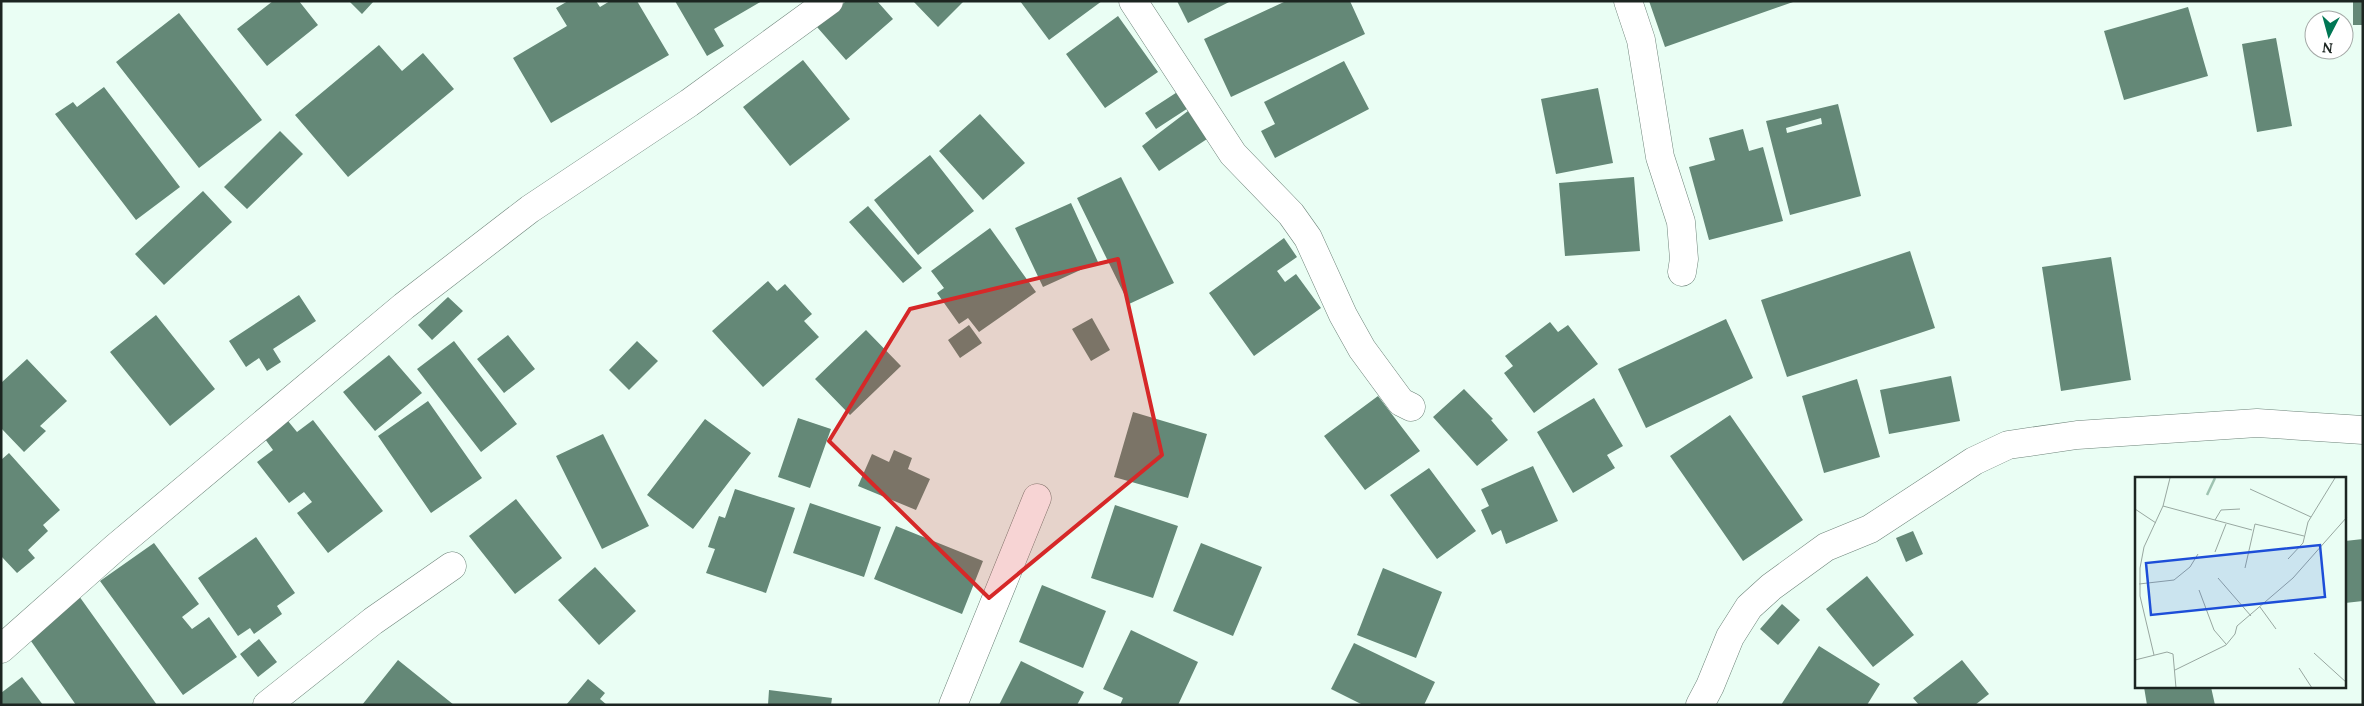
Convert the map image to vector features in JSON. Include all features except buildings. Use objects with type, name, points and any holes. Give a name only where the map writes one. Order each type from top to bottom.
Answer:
[{"type":"street","points":[[1,649],[124,541],[404,306],[530,209],[689,103],[829,1]]},
{"type":"street","points":[[1133,1],[1233,154],[1291,214],[1308,238],[1343,315],[1362,349],[1401,402],[1412,407]]},
{"type":"street","points":[[1628,1],[1641,40],[1660,157],[1681,222],[1684,259],[1682,272]]},
{"type":"street","points":[[1700,705],[1735,630],[1748,607],[1771,587],[1826,548],[1870,529],[1974,461],[2008,445],[2077,435],[2257,422],[2363,430]]},
{"type":"street","points":[[953,705],[1037,498]]},
{"type":"street","points":[[267,705],[373,621],[452,566]]},
{"type":"highlighted area","points":[[1118,259],[1162,455],[989,598],[829,441],[910,309]]}]
